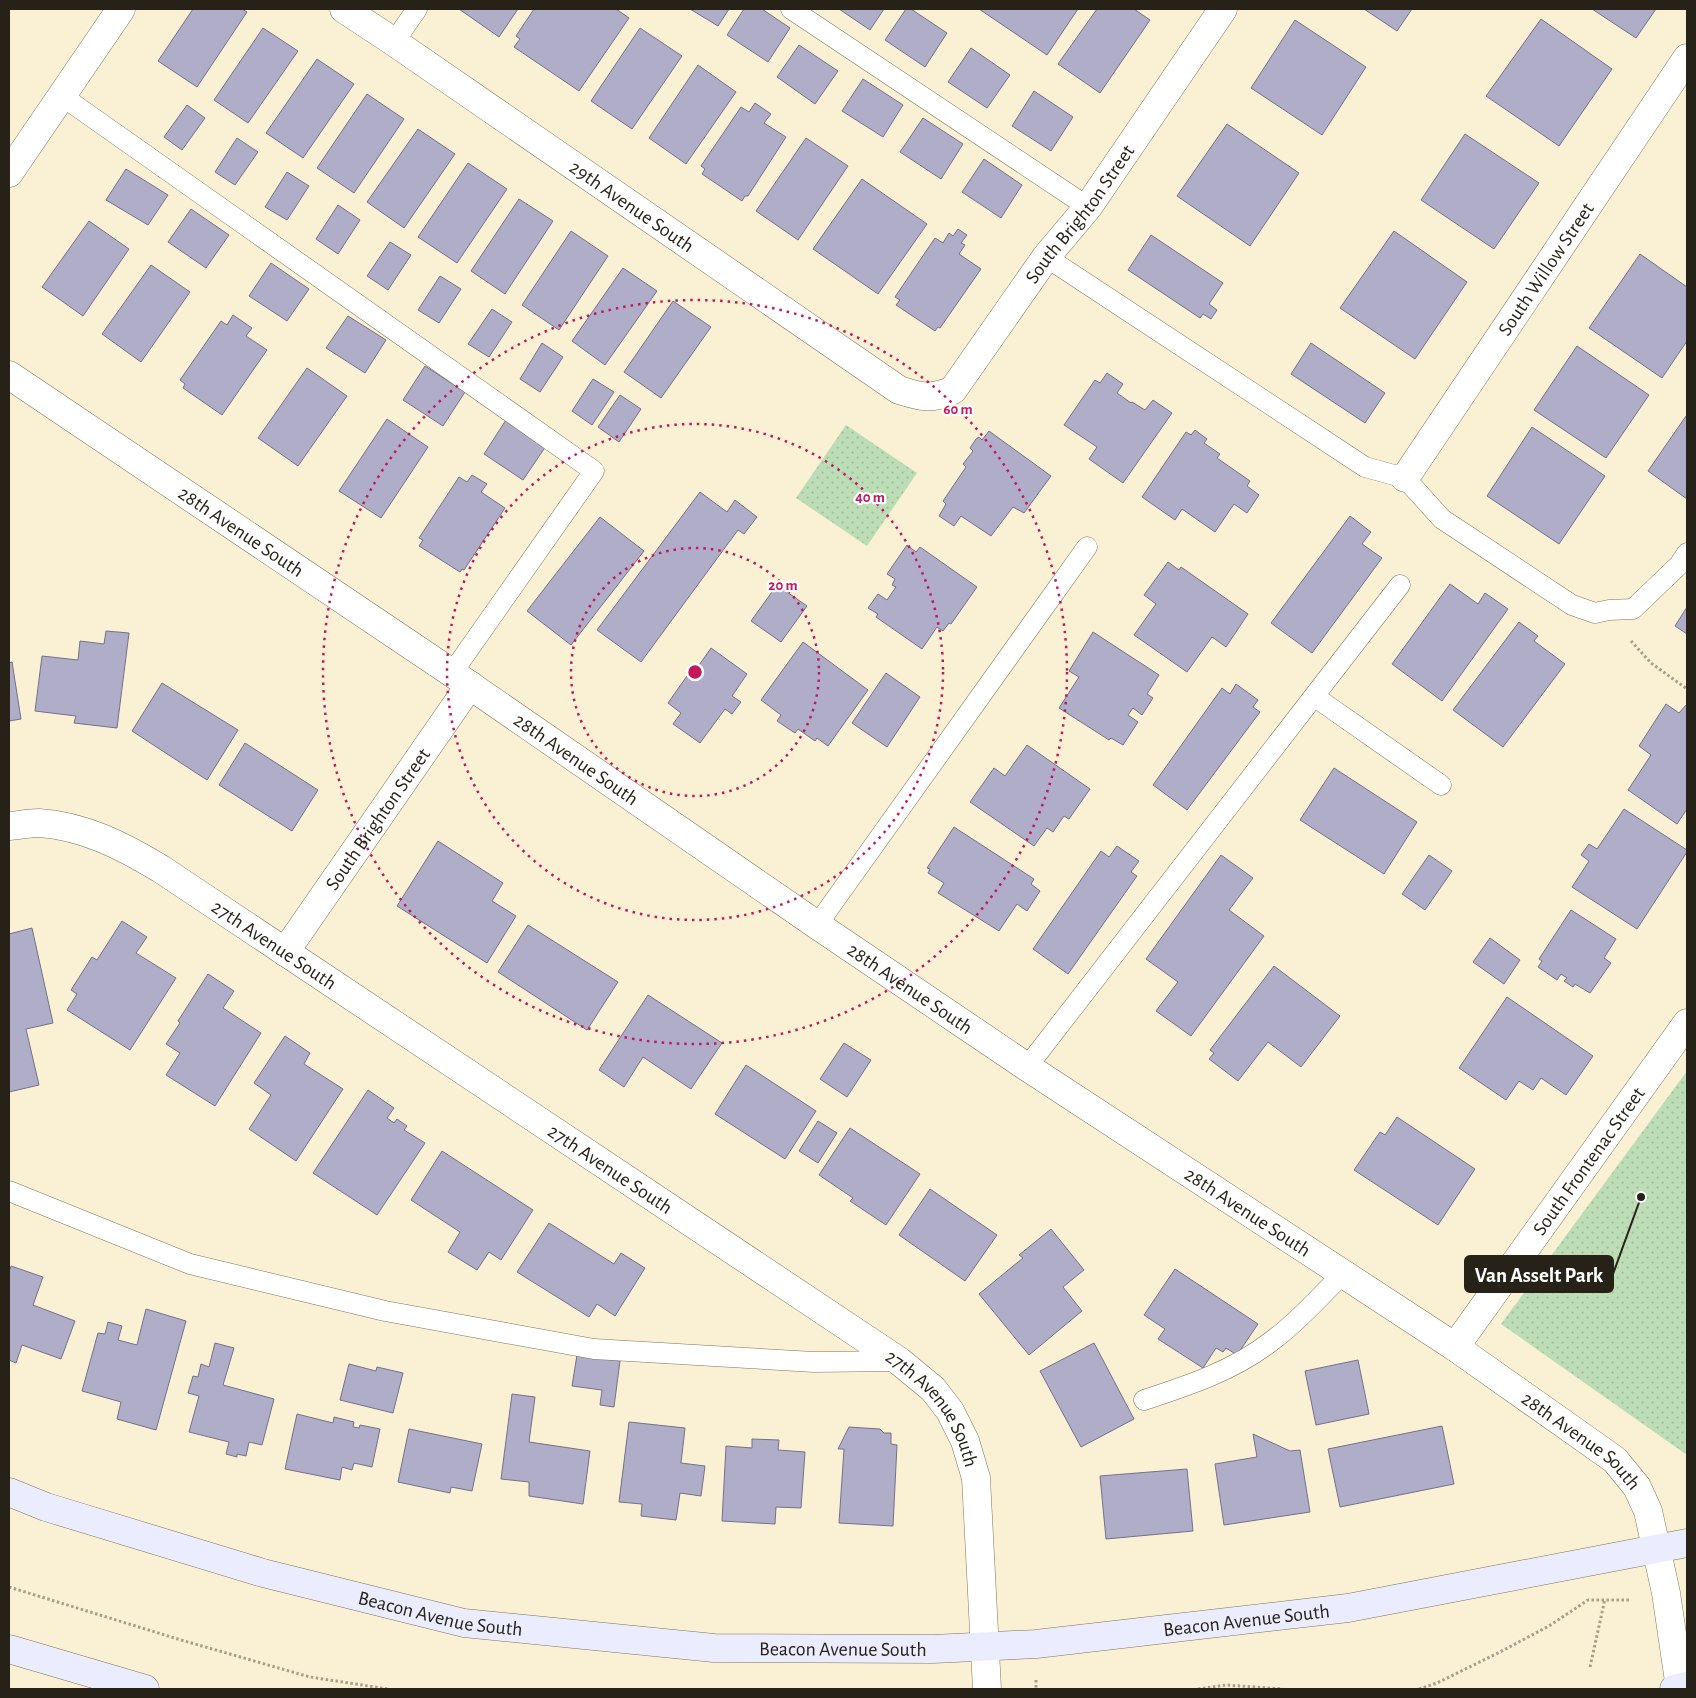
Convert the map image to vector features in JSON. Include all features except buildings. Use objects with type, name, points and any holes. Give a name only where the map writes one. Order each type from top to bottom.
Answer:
[{"type":"main road","name":"Beacon Avenue South","points":[[9,1492],[46,1507],[263,1574],[464,1623],[714,1648],[933,1649],[1036,1644],[1348,1608],[1687,1543]]},
{"type":"main road","points":[[9,1649],[144,1689]]},
{"type":"street","points":[[9,173],[121,9]]},
{"type":"street","name":"29th Avenue South","points":[[344,9],[899,390],[922,397]]},
{"type":"street","name":"South Brighton Street","points":[[922,397],[940,396],[953,390],[1046,257],[1088,207],[1223,9]]},
{"type":"street","name":"South Willow Street","points":[[1405,478],[1687,58]]},
{"type":"street","name":"28th Avenue South","points":[[9,375],[461,679],[817,925],[1027,1067],[1455,1347],[1615,1460],[1637,1487],[1648,1511],[1666,1593],[1680,1688]]},
{"type":"street","name":"South Brighton Street","points":[[285,952],[461,679]]},
{"type":"street","name":"27th Avenue South","points":[[9,826],[38,823],[79,830],[123,847],[161,868],[899,1361],[933,1389],[950,1411],[965,1441],[976,1478],[984,1648],[988,1689]]},
{"type":"street","name":"South Frontenac Street","points":[[1455,1347],[1687,1023]]},
{"type":"lane","points":[[394,42],[417,9]]},
{"type":"lane","points":[[791,9],[1088,207]]},
{"type":"lane","points":[[62,96],[594,471],[461,679]]},
{"type":"lane","points":[[1046,257],[1365,467],[1405,478],[1442,518],[1572,605],[1595,613],[1609,610],[1633,609],[1679,564],[1687,552]]},
{"type":"lane","points":[[817,925],[1088,547]]},
{"type":"lane","points":[[1027,1067],[1315,698],[1400,585]]},
{"type":"lane","points":[[1315,698],[1441,785]]},
{"type":"lane","points":[[9,1191],[190,1264],[385,1311],[594,1349],[814,1362],[899,1361]]},
{"type":"lane","points":[[1144,1400],[1201,1381],[1227,1369],[1272,1341],[1298,1319],[1343,1274]]},
{"type":"path","points":[[1609,610],[1620,628],[1651,663],[1687,689]]},
{"type":"path","points":[[9,1587],[181,1640],[310,1677],[388,1689]]},
{"type":"path","points":[[1590,1667],[1605,1599]]},
{"type":"path","points":[[1419,1689],[1437,1684],[1498,1653],[1549,1626],[1588,1600],[1631,1600]]},
{"type":"path","points":[[1198,1689],[1226,1685],[1283,1689]]},
{"type":"green space","points":[[846,425],[917,473],[867,546],[796,498]]},
{"type":"green space","points":[[1687,1071],[1687,1455],[1501,1324]]},
{"type":"place","name":"Van Asselt Park","points":[[1641,1197]]}]
